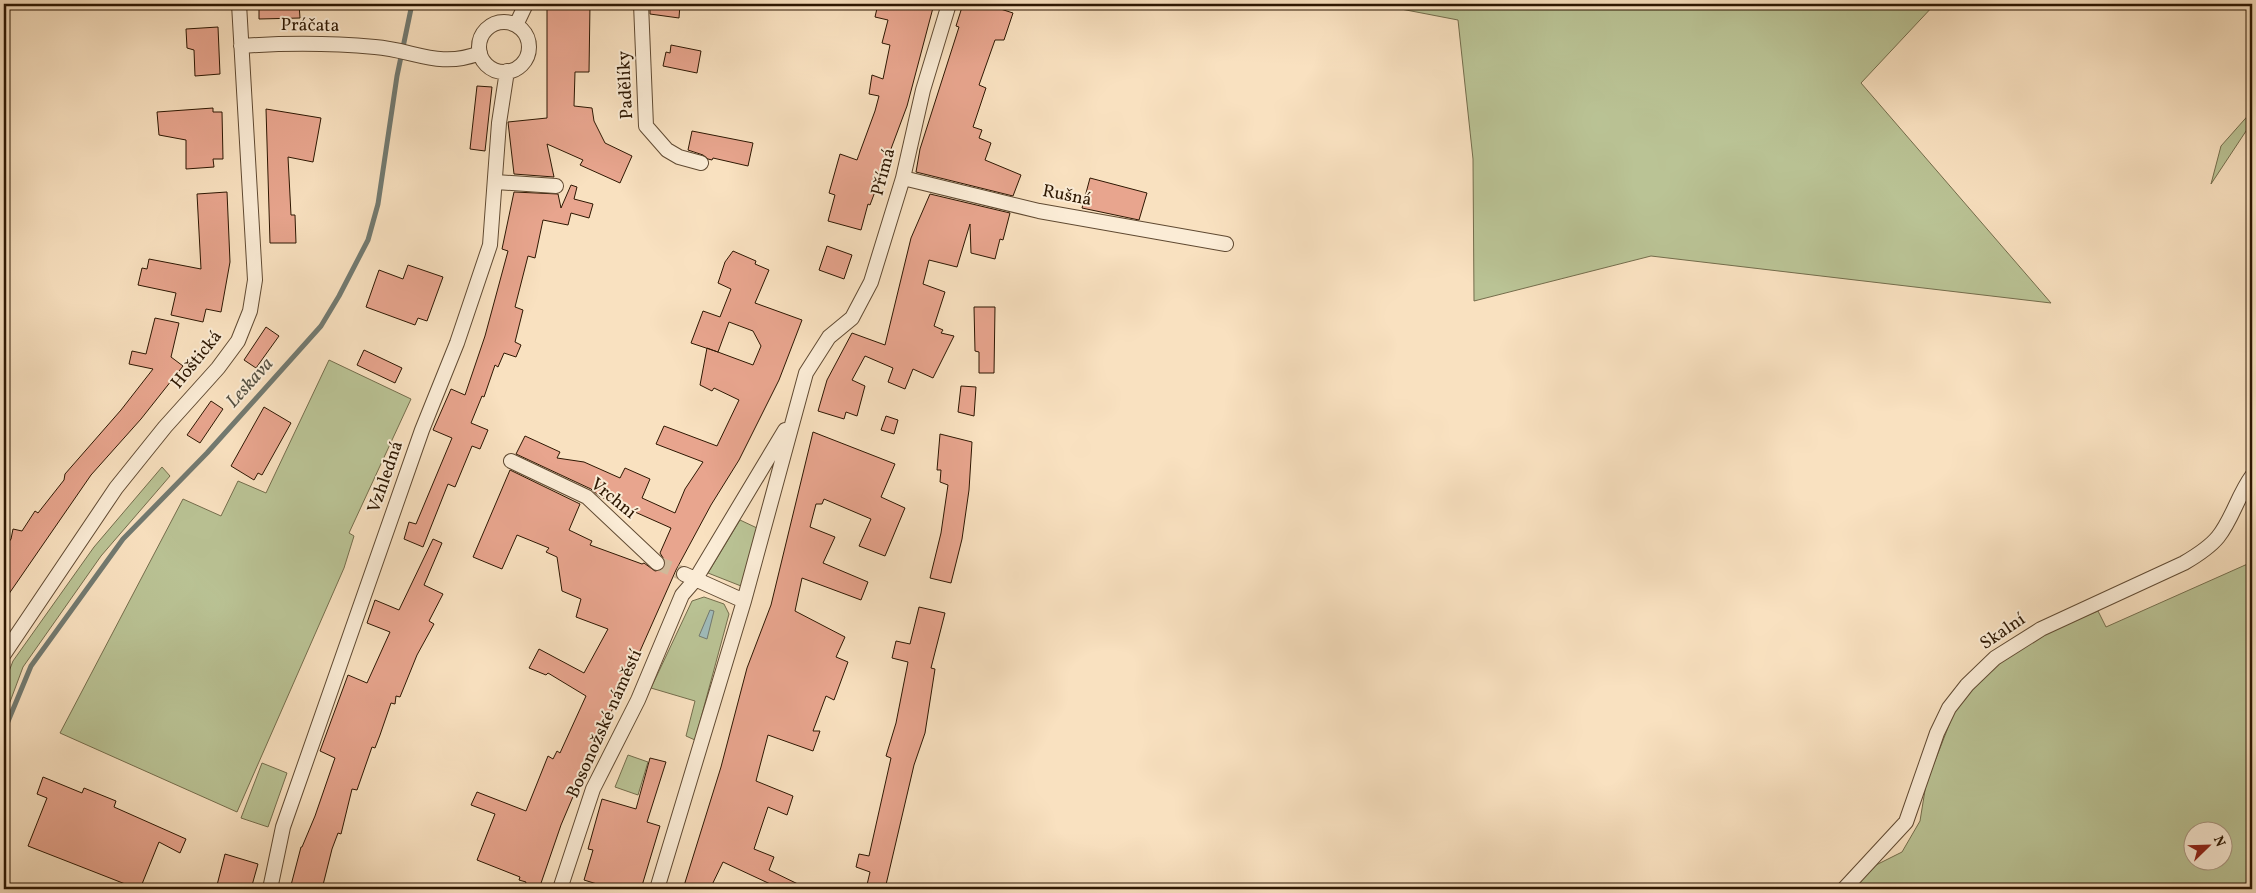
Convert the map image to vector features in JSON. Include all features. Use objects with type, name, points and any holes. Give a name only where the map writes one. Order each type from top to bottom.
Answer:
[{"type":"street","name":"Hoštická","points":[[4,654],[116,488],[238,341],[250,311],[255,280],[238,4]]},
{"type":"street","points":[[516,25],[526,4]]},
{"type":"street","name":"Padělíky","points":[[641,4],[646,126],[667,150],[679,157],[701,163]]},
{"type":"street","name":"Přímá","points":[[829,337],[852,318],[871,282],[903,178],[923,90],[949,4]]},
{"type":"street","points":[[504,22],[516,25],[527,38],[528,50],[520,66],[507,71],[490,67],[480,53],[481,38],[490,26],[504,22]]},
{"type":"street","name":"Práčata","points":[[241,46],[293,43],[375,47],[451,61],[480,53]]},
{"type":"street","name":"Vzhledná","points":[[270,889],[284,827],[422,430],[456,343],[490,245],[499,123],[507,71]]},
{"type":"street","name":"Rušná","points":[[903,178],[1039,211],[1226,244]]},
{"type":"street","points":[[496,182],[556,186]]},
{"type":"street","name":"Bosonožské náměstí","points":[[657,889],[744,601],[791,420],[806,373],[829,337]]},
{"type":"street","name":"Bosonožské náměstí","points":[[560,889],[593,789],[638,700],[689,577],[791,420]]},
{"type":"street","name":"Vrchní","points":[[511,461],[587,497],[657,562]]},
{"type":"street","name":"Skalní","points":[[1844,889],[1906,822],[1937,733],[1949,708],[1967,685],[1995,658],[2041,628],[2184,563],[2202,552],[2218,537],[2243,488],[2252,476]]},
{"type":"street","points":[[689,577],[744,601]]},
{"type":"green space","points":[[1375,4],[1935,4],[1861,83],[2051,303],[1651,256],[1474,301],[1473,159],[1458,20]]},
{"type":"green space","points":[[2252,111],[2252,122],[2211,184],[2221,146]]},
{"type":"green space","points":[[329,360],[411,399],[349,533],[354,536],[344,568],[237,812],[60,733],[183,499],[221,516],[238,481],[266,493]]},
{"type":"green space","points":[[162,467],[170,476],[101,556],[23,667],[4,718],[4,684],[13,661],[94,547]]},
{"type":"green space","points":[[740,520],[757,528],[741,586],[708,573]]},
{"type":"green space","points":[[2252,562],[2252,889],[1853,889],[1876,865],[1902,852],[1920,821],[1926,784],[1958,702],[1983,672],[2045,633],[2098,611],[2106,627]]},
{"type":"green space","points":[[704,597],[724,604],[729,614],[695,740],[686,736],[695,701],[651,688],[692,601]]},
{"type":"green space","points":[[628,755],[648,762],[638,795],[615,787]]},
{"type":"green space","points":[[262,763],[287,773],[268,827],[241,818]]},
{"type":"water","points":[[710,610],[714,611],[707,639],[699,636]]},
{"type":"building","points":[[259,4],[299,4],[300,18],[259,19]]},
{"type":"building","points":[[547,4],[590,4],[589,72],[575,72],[574,106],[592,108],[594,121],[605,143],[632,156],[620,183],[580,165],[583,160],[547,144],[554,177],[514,174],[508,122],[547,118]]},
{"type":"building","points":[[650,4],[680,4],[679,18],[650,14]]},
{"type":"building","points":[[878,4],[934,4],[907,106],[870,205],[868,204],[861,230],[828,221],[835,195],[829,193],[840,154],[857,160],[879,96],[869,94],[872,75],[883,79],[890,45],[882,43],[888,20],[875,17]]},
{"type":"building","points":[[963,4],[985,4],[1013,13],[1004,40],[995,40],[979,85],[986,88],[973,127],[982,130],[979,138],[991,143],[985,160],[1021,175],[1013,196],[916,172],[920,149],[959,27],[956,26]]},
{"type":"building","points":[[218,27],[220,74],[195,76],[194,50],[187,48],[186,29]]},
{"type":"building","points":[[671,45],[701,51],[697,73],[663,66],[666,52],[670,53]]},
{"type":"building","points":[[477,86],[492,87],[485,151],[470,149]]},
{"type":"building","points":[[213,108],[213,112],[222,112],[223,159],[213,159],[214,167],[186,169],[186,140],[159,135],[157,112]]},
{"type":"building","points":[[266,109],[321,118],[313,162],[288,157],[291,215],[295,215],[296,243],[270,243]]},
{"type":"building","points":[[692,131],[753,143],[748,166],[713,158],[712,160],[708,159],[703,155],[688,150]]},
{"type":"building","points":[[1090,178],[1147,193],[1139,220],[1082,208]]},
{"type":"building","points":[[571,185],[577,187],[574,199],[593,204],[589,218],[571,213],[568,225],[543,220],[535,258],[528,256],[515,307],[523,310],[515,342],[521,345],[516,357],[504,353],[498,367],[495,365],[484,397],[482,396],[471,423],[488,430],[480,449],[472,446],[455,487],[448,484],[423,547],[404,539],[409,522],[416,524],[452,438],[433,430],[451,389],[465,395],[485,336],[508,251],[502,249],[514,192],[558,194],[561,208]]},
{"type":"building","points":[[227,192],[230,262],[221,312],[206,309],[203,322],[171,315],[176,293],[138,285],[142,268],[147,269],[149,259],[201,269],[197,194]]},
{"type":"building","points":[[930,194],[1010,213],[1003,240],[1000,239],[995,259],[971,253],[970,224],[957,267],[929,260],[923,284],[945,292],[934,326],[943,330],[941,333],[954,336],[933,378],[913,369],[905,389],[888,382],[893,368],[865,356],[852,380],[865,386],[857,416],[846,412],[844,419],[818,411],[827,380],[852,333],[885,345],[911,238]]},
{"type":"building","points":[[827,246],[852,255],[844,279],[819,270]]},
{"type":"building","points":[[733,251],[756,261],[755,264],[769,270],[755,303],[802,320],[779,380],[739,460],[711,505],[676,570],[621,694],[602,728],[561,825],[539,889],[524,889],[526,882],[519,880],[520,877],[477,860],[495,814],[471,805],[477,792],[526,811],[548,756],[553,759],[557,751],[560,753],[586,696],[548,673],[546,675],[529,668],[539,649],[584,673],[608,629],[576,617],[581,599],[562,591],[557,557],[546,552],[549,548],[517,535],[502,569],[473,557],[510,470],[580,504],[569,530],[592,541],[590,545],[642,564],[644,563],[655,571],[664,569],[665,561],[660,553],[671,528],[599,496],[591,489],[516,454],[525,436],[560,452],[557,458],[584,462],[620,478],[625,468],[650,479],[642,498],[675,513],[685,489],[703,462],[656,444],[664,426],[717,446],[739,400],[714,388],[712,391],[700,385],[707,348],[691,343],[703,311],[720,317],[731,289],[718,283],[725,262]],"holes":[[[729,322],[753,331],[761,346],[753,365],[718,352]]]},
{"type":"building","points":[[408,265],[443,277],[427,321],[418,318],[415,325],[366,307],[379,270],[403,279]]},
{"type":"building","points":[[974,307],[995,307],[994,373],[979,373],[979,352],[975,351]]},
{"type":"building","points":[[155,318],[179,323],[171,357],[183,366],[141,419],[91,475],[4,601],[4,549],[11,539],[13,529],[22,531],[35,511],[38,513],[64,480],[65,474],[121,410],[153,369],[129,364],[132,351],[146,354]]},
{"type":"building","points":[[266,327],[279,336],[256,368],[244,360]]},
{"type":"building","points":[[364,350],[402,368],[395,383],[357,365]]},
{"type":"building","points":[[961,386],[976,387],[974,416],[958,412]]},
{"type":"building","points":[[211,401],[223,409],[200,443],[187,435]]},
{"type":"building","points":[[264,407],[291,423],[262,475],[258,473],[254,480],[231,466]]},
{"type":"building","points":[[886,416],[898,420],[894,434],[881,430]]},
{"type":"building","points":[[813,432],[895,464],[881,497],[905,508],[885,556],[859,546],[871,519],[824,499],[822,504],[816,504],[810,527],[835,537],[823,563],[868,582],[861,600],[802,578],[795,611],[845,637],[836,657],[848,662],[834,700],[826,696],[813,731],[820,731],[813,751],[768,735],[756,781],[793,796],[787,815],[768,807],[754,849],[774,857],[769,870],[802,886],[800,889],[781,889],[723,862],[710,889],[683,889],[721,767],[747,668],[771,605]]},
{"type":"building","points":[[940,434],[972,442],[969,490],[962,539],[951,583],[930,578],[941,533],[948,485],[940,482],[941,470],[937,470]]},
{"type":"building","points":[[433,539],[442,543],[424,585],[443,594],[429,621],[434,624],[417,655],[400,697],[396,696],[395,704],[391,703],[375,748],[372,747],[357,790],[352,789],[341,834],[338,833],[332,849],[322,889],[290,889],[301,847],[315,816],[335,758],[320,751],[348,675],[367,683],[390,632],[367,623],[375,600],[399,610]]},
{"type":"building","points":[[919,607],[945,613],[931,668],[935,669],[925,733],[914,765],[885,889],[866,889],[870,872],[856,867],[859,854],[869,856],[891,758],[886,756],[896,723],[908,662],[892,658],[896,641],[910,644]]},
{"type":"building","points":[[650,758],[666,762],[647,822],[660,826],[641,889],[613,889],[584,880],[593,850],[588,849],[602,799],[636,809]]},
{"type":"building","points":[[43,777],[82,793],[84,788],[116,801],[114,807],[186,839],[180,853],[159,842],[140,889],[138,889],[28,846],[47,798],[37,794]]},
{"type":"building","points":[[225,854],[258,864],[251,889],[216,889]]},
{"type":"waterway","name":"Leskava","points":[[4,731],[31,666],[123,539],[207,453],[321,326],[339,296],[368,240],[378,204],[397,76],[412,4]]},
{"type":"tunnel","points":[[657,563],[684,574]]}]
